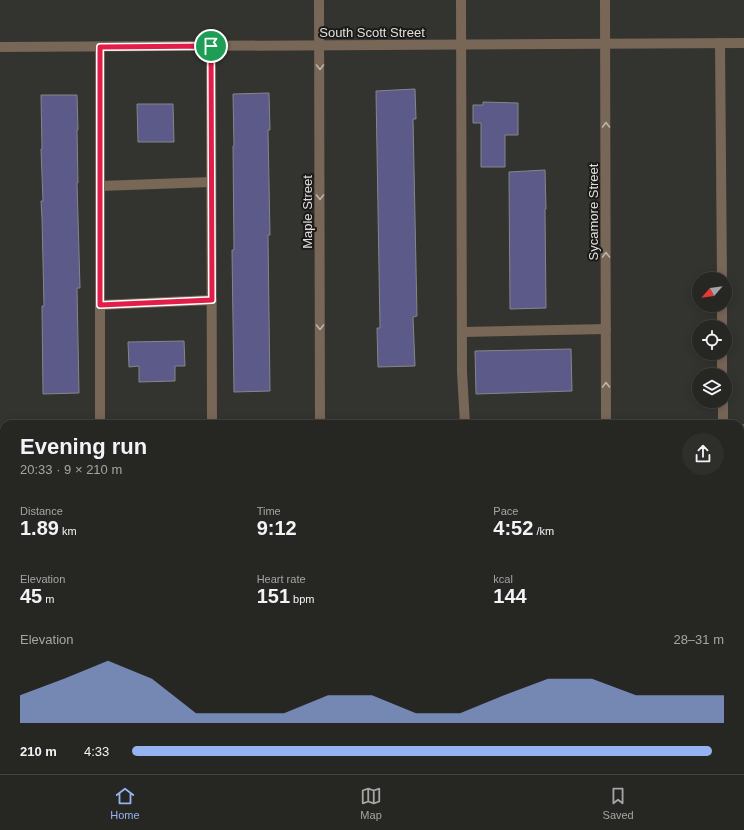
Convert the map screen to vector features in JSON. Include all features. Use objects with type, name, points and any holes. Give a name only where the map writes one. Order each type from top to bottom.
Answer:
[{"type":"street","name":"Maple Street","points":[[319,0],[320,420]]},
{"type":"street","points":[[461,0],[462,372],[465,420]]},
{"type":"street","name":"Sycamore Street","points":[[605,0],[606,420]]},
{"type":"street","name":"South Scott Street","points":[[0,47],[744,42]]},
{"type":"street","points":[[720,43],[722,272]]},
{"type":"street","points":[[211,46],[212,420]]},
{"type":"street","points":[[100,47],[100,420]]},
{"type":"street","points":[[100,186],[211,182]]},
{"type":"street","points":[[100,305],[212,300]]},
{"type":"street","points":[[462,332],[606,329]]},
{"type":"street","points":[[722,408],[723,420]]},
{"type":"building","points":[[415,89],[416,119],[413,119],[417,316],[413,317],[415,366],[378,367],[377,328],[380,328],[376,91]]},
{"type":"building","points":[[269,93],[270,130],[268,130],[270,235],[268,235],[270,391],[234,392],[232,250],[234,250],[233,94]]},
{"type":"building","points":[[41,95],[77,95],[77,183],[80,288],[77,288],[79,393],[43,394],[42,306],[44,306],[41,201],[43,201]]},
{"type":"building","points":[[483,102],[518,103],[518,135],[505,135],[505,167],[481,167],[481,123],[473,123],[473,105],[483,105]]},
{"type":"building","points":[[137,104],[173,104],[174,142],[138,142]]},
{"type":"building","points":[[545,170],[546,308],[510,309],[509,172]]},
{"type":"building","points":[[184,341],[185,366],[175,366],[175,381],[139,382],[139,366],[129,367],[128,342]]},
{"type":"building","points":[[571,349],[572,391],[476,394],[475,351]]},
{"type":"route","points":[[211,46],[212,300],[100,305],[100,47],[211,46]]}]
